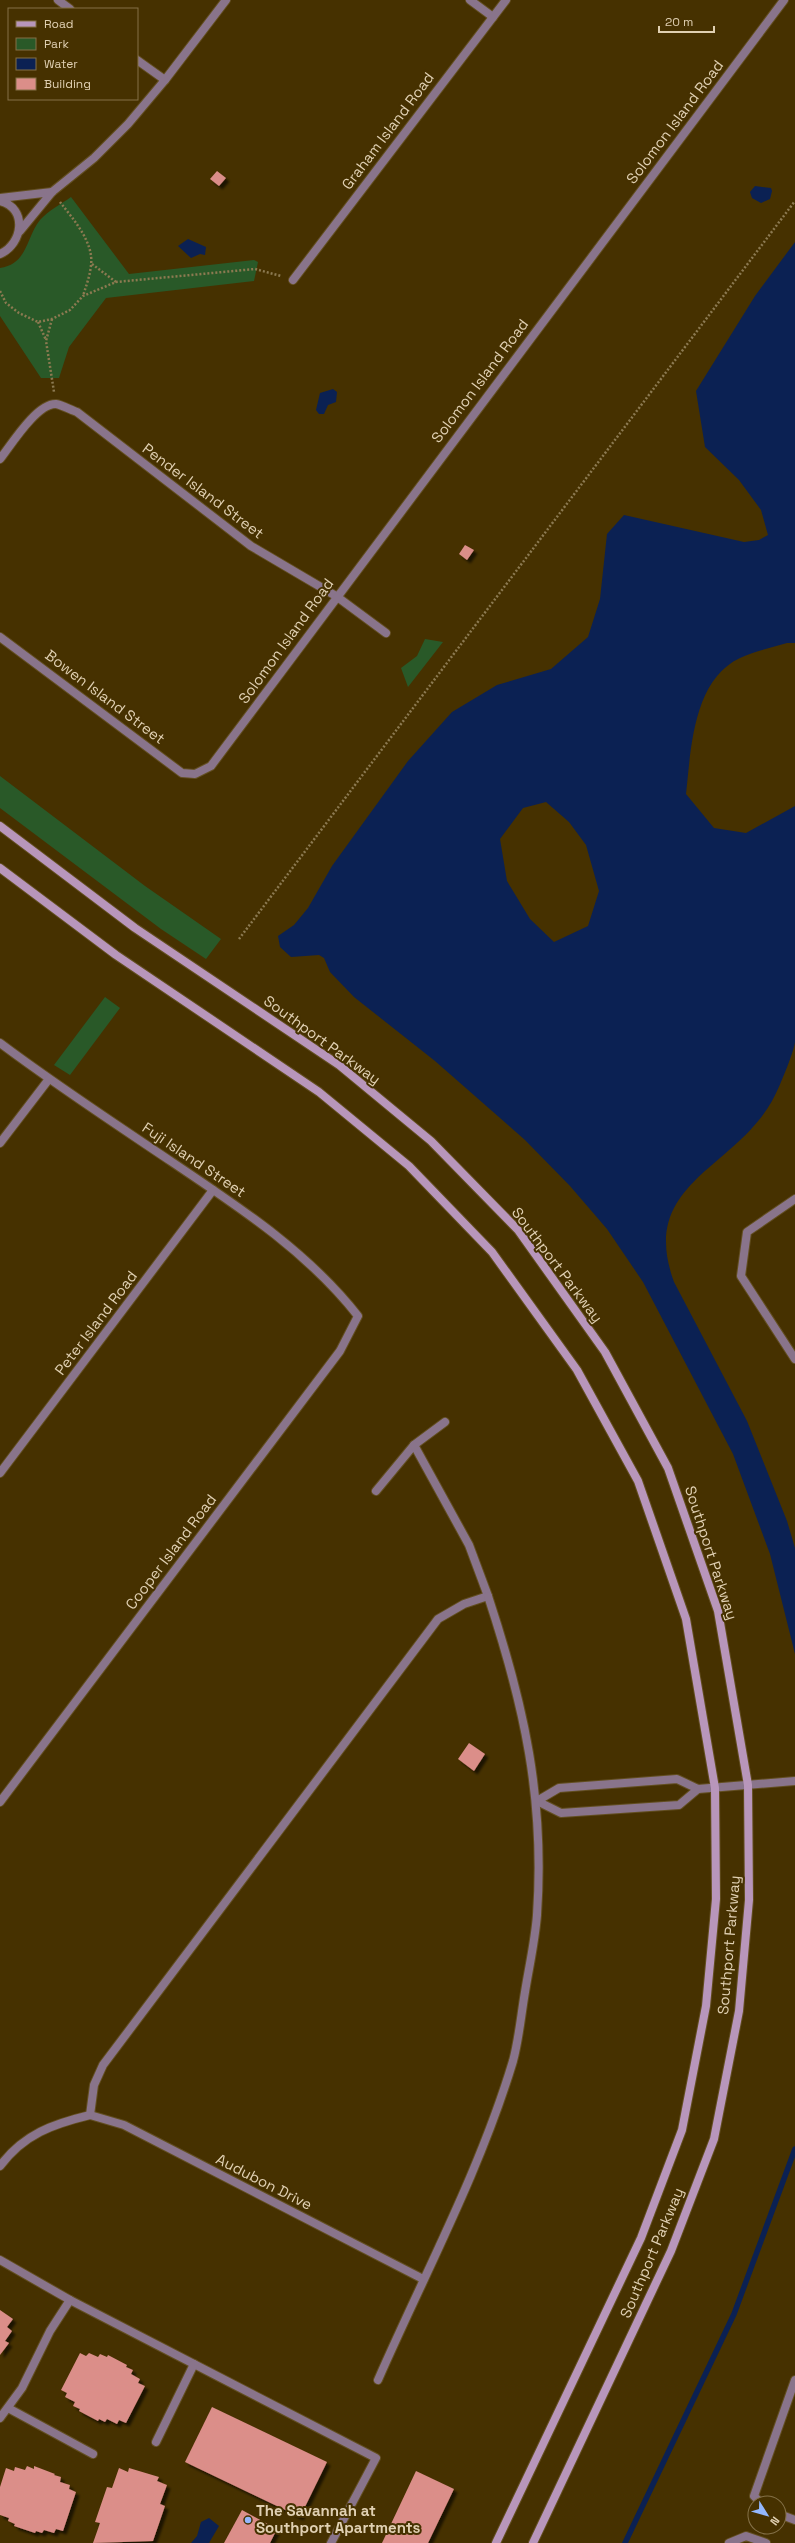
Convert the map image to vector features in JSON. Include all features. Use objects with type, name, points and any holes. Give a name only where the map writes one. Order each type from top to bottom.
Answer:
[{"type":"main road","name":"Southport Parkway","points":[[0,826],[135,928],[339,1065],[431,1141],[518,1230],[605,1352],[668,1468],[718,1610],[748,1785],[749,1900],[740,2003],[714,2139],[671,2251],[533,2543]]},
{"type":"main road","name":"Southport Parkway","points":[[0,868],[116,955],[319,1092],[408,1166],[492,1252],[577,1370],[638,1481],[686,1619],[715,1788],[716,1899],[706,2006],[682,2130],[641,2238],[496,2543]]},
{"type":"street","points":[[58,0],[69,8]]},
{"type":"street","points":[[0,254],[14,245],[20,231],[52,192],[94,158],[128,124],[165,80],[226,0]]},
{"type":"street","points":[[470,0],[493,17]]},
{"type":"street","name":"Graham Island Road","points":[[293,280],[506,0]]},
{"type":"street","name":"Solomon Island Road","points":[[195,774],[211,766],[336,596],[784,0]]},
{"type":"street","points":[[138,61],[165,80]]},
{"type":"street","points":[[0,199],[52,192]]},
{"type":"street","points":[[0,199],[14,210],[19,219],[20,231]]},
{"type":"street","points":[[0,459],[23,428],[44,408],[56,404]]},
{"type":"street","name":"Pender Island Street","points":[[56,404],[77,412],[251,546],[336,596],[386,633]]},
{"type":"street","name":"Bowen Island Street","points":[[0,637],[182,773],[195,774]]},
{"type":"street","name":"Fuji Island Street","points":[[0,1043],[49,1079],[214,1190],[290,1246],[337,1288],[358,1316]]},
{"type":"street","points":[[0,1143],[49,1079]]},
{"type":"street","name":"Peter Island Road","points":[[0,1473],[214,1190]]},
{"type":"street","points":[[795,1199],[747,1232],[741,1276],[795,1359]]},
{"type":"street","name":"Cooper Island Road","points":[[0,1802],[340,1351],[358,1316]]},
{"type":"street","points":[[376,1491],[414,1445],[445,1422]]},
{"type":"street","points":[[378,2380],[423,2279],[464,2196],[513,2060],[537,1917],[537,1801],[528,1737],[513,1677],[488,1596],[470,1545],[414,1445]]},
{"type":"street","points":[[0,2166],[32,2134],[58,2123],[90,2115],[94,2085],[103,2065],[438,1619],[464,1604],[488,1596]]},
{"type":"street","points":[[537,1801],[559,1788],[677,1779],[698,1789],[795,1781]]},
{"type":"street","points":[[537,1801],[561,1813],[680,1805],[698,1789]]},
{"type":"street","name":"Audubon Drive","points":[[90,2115],[124,2125],[423,2279]]},
{"type":"street","points":[[0,2260],[70,2300],[376,2458],[331,2543]]},
{"type":"street","points":[[0,2418],[22,2388],[50,2331],[70,2300]]},
{"type":"street","points":[[156,2442],[194,2364]]},
{"type":"street","points":[[754,2495],[795,2380]]},
{"type":"street","points":[[8,2408],[93,2454]]},
{"type":"street","points":[[729,2543],[746,2536],[766,2543]]},
{"type":"path","points":[[52,192],[83,234],[92,264],[83,296]]},
{"type":"path","points":[[239,939],[795,200]]},
{"type":"path","points":[[92,264],[116,282]]},
{"type":"path","points":[[38,322],[52,319],[70,310],[83,296],[116,282],[255,268],[293,280]]},
{"type":"path","points":[[0,290],[6,303],[38,322],[46,341],[56,404]]},
{"type":"path","points":[[46,341],[52,319]]},
{"type":"green space","points":[[71,197],[129,274],[254,260],[258,262],[254,281],[106,298],[69,347],[59,378],[41,378],[0,316],[0,268],[16,261],[21,256],[40,220]]},
{"type":"green space","points":[[425,639],[443,642],[408,687],[401,668],[417,656]]},
{"type":"green space","points":[[0,776],[145,886],[221,939],[206,959],[161,929],[0,808]]},
{"type":"green space","points":[[105,997],[120,1008],[70,1075],[54,1065]]},
{"type":"water","points":[[755,186],[771,188],[772,191],[770,199],[761,203],[752,198],[750,192]]},
{"type":"water","points":[[188,239],[206,247],[205,255],[200,254],[191,258],[178,246]]},
{"type":"water","points":[[795,242],[795,643],[787,643],[757,651],[740,658],[724,668],[712,682],[697,717],[690,757],[686,794],[714,828],[746,833],[795,806],[795,1042],[782,1081],[775,1096],[755,1125],[695,1181],[679,1200],[669,1222],[666,1249],[674,1282],[747,1421],[787,1521],[795,1548],[795,1654],[770,1554],[733,1454],[643,1282],[607,1229],[570,1186],[525,1140],[435,1061],[354,997],[330,972],[324,958],[319,955],[291,957],[280,947],[278,936],[294,925],[308,908],[332,866],[408,761],[452,712],[497,685],[551,669],[588,637],[600,599],[607,534],[624,515],[744,542],[759,540],[768,535],[761,510],[739,480],[705,447],[696,391],[755,296]],"holes":[[[546,802],[569,822],[586,845],[599,891],[588,926],[554,942],[530,919],[507,881],[500,839],[523,808]]]},
{"type":"water","points":[[333,389],[337,392],[336,402],[328,405],[324,414],[319,414],[316,410],[320,393]]},
{"type":"water","points":[[209,2518],[219,2526],[209,2543],[191,2543],[197,2536],[201,2522]]},
{"type":"building","points":[[217,171],[226,178],[219,186],[210,179]]},
{"type":"building","points":[[465,545],[474,550],[467,560],[459,554]]},
{"type":"building","points":[[469,1743],[485,1754],[474,1771],[458,1759]]},
{"type":"building","points":[[0,2310],[13,2319],[7,2327],[12,2331],[5,2341],[9,2343],[0,2355]]},
{"type":"building","points":[[80,2353],[86,2356],[89,2353],[98,2357],[100,2354],[107,2357],[108,2355],[127,2365],[126,2367],[133,2370],[131,2374],[140,2379],[138,2383],[145,2386],[126,2423],[119,2420],[117,2424],[107,2419],[105,2422],[99,2419],[98,2421],[79,2411],[80,2409],[73,2406],[75,2402],[65,2397],[67,2393],[61,2390]]},
{"type":"building","points":[[212,2407],[327,2462],[300,2517],[185,2462]]},
{"type":"building","points":[[27,2466],[34,2469],[34,2466],[61,2477],[60,2482],[70,2485],[69,2489],[76,2492],[63,2531],[56,2529],[54,2533],[44,2530],[42,2533],[36,2531],[35,2533],[14,2526],[15,2524],[8,2521],[9,2518],[0,2515],[0,2487],[6,2468],[14,2471],[15,2467],[25,2470]]},
{"type":"building","points":[[119,2468],[128,2472],[129,2468],[159,2477],[157,2481],[167,2485],[160,2504],[165,2506],[153,2541],[93,2543],[100,2523],[95,2522],[107,2487],[112,2488]]},
{"type":"building","points":[[416,2471],[454,2489],[428,2543],[382,2543]]},
{"type":"building","name":"The Savannah at Southport Apartments","points":[[242,2510],[277,2529],[270,2543],[224,2543]]},
{"type":"waterway","points":[[625,2543],[734,2314],[795,2149]]},
{"type":"place","name":"The Savannah at Southport Apartments","points":[[248,2520]]}]
